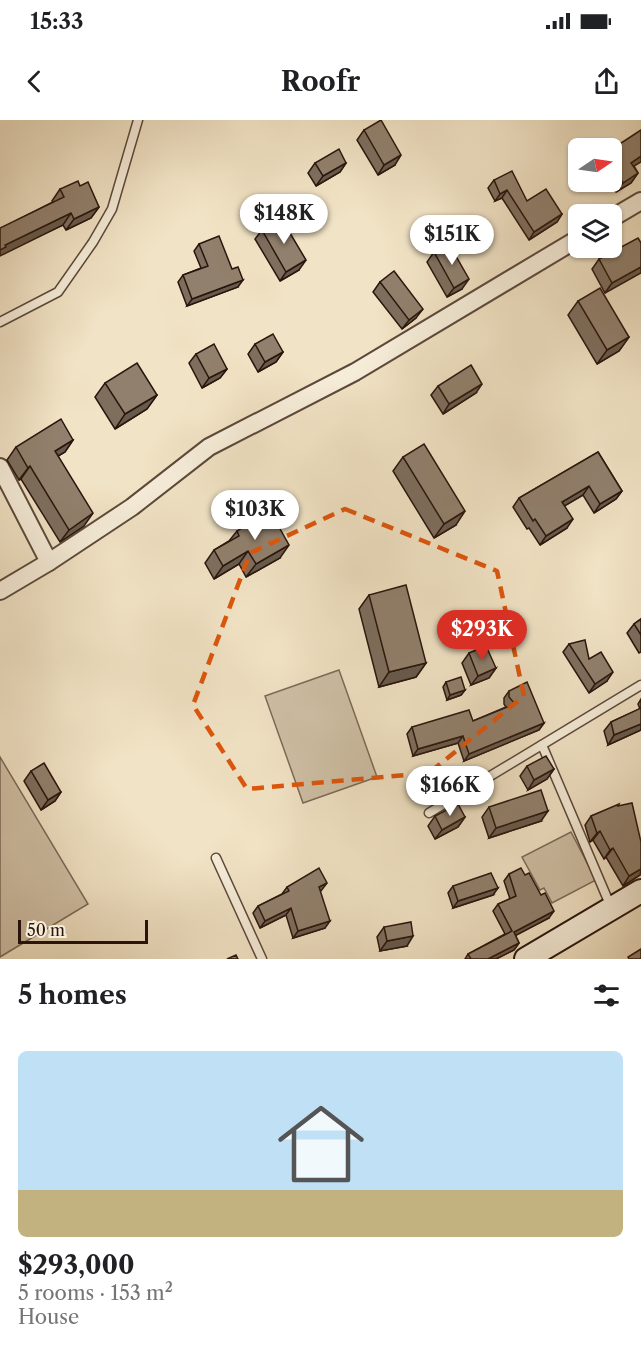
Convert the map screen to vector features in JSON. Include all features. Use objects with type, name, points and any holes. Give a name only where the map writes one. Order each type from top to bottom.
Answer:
[{"type":"main road","points":[[526,959],[641,891]]},
{"type":"street","points":[[622,212],[641,201]]},
{"type":"street","points":[[0,591],[49,562],[132,507],[209,447],[355,372],[568,245]]},
{"type":"street","points":[[0,467],[49,562]]},
{"type":"lane","points":[[0,322],[58,292],[93,242],[112,209],[138,120]]},
{"type":"lane","points":[[429,813],[641,685]]},
{"type":"lane","points":[[542,745],[612,909]]},
{"type":"lane","points":[[216,858],[262,959]]},
{"type":"highlighted area","points":[[345,509],[497,571],[524,696],[429,773],[247,789],[193,705],[250,553]]},
{"type":"shaded area","points":[[339,670],[377,777],[303,803],[265,696]]},
{"type":"shaded area","points":[[0,757],[88,904],[0,957]]},
{"type":"shaded area","points":[[571,832],[596,880],[552,903],[544,888],[540,890],[522,857]]},
{"type":"building","points":[[381,120],[401,155],[384,165],[364,130]]},
{"type":"building","points":[[641,130],[641,156],[631,163],[638,173],[623,183],[622,181],[622,142]]},
{"type":"building","points":[[339,149],[346,163],[323,176],[315,163]]},
{"type":"building","points":[[512,171],[527,201],[546,189],[562,214],[534,232],[507,190],[500,194],[494,180]]},
{"type":"building","points":[[78,181],[80,186],[88,182],[99,207],[74,219],[71,213],[5,245],[6,247],[0,250],[0,228],[64,197],[60,189]]},
{"type":"building","points":[[281,218],[306,260],[286,272],[262,230]]},
{"type":"building","points":[[219,236],[232,269],[238,267],[243,280],[192,299],[183,275],[208,266],[199,244]]},
{"type":"building","points":[[638,238],[641,243],[641,267],[612,283],[599,259],[622,258],[622,247]]},
{"type":"building","points":[[449,244],[469,279],[454,288],[434,252]]},
{"type":"building","points":[[394,271],[423,309],[409,320],[380,282]]},
{"type":"building","points":[[600,288],[629,337],[607,350],[578,301]]},
{"type":"building","points":[[273,334],[283,352],[265,362],[255,344]]},
{"type":"building","points":[[214,344],[227,369],[209,378],[196,354]]},
{"type":"building","points":[[137,363],[157,395],[125,414],[105,383]]},
{"type":"building","points":[[471,365],[482,384],[449,404],[438,386]]},
{"type":"building","points":[[61,419],[73,440],[55,451],[93,513],[69,530],[16,447]]},
{"type":"building","points":[[424,444],[465,511],[444,524],[403,457]]},
{"type":"building","points":[[598,452],[622,491],[600,504],[589,486],[562,502],[573,519],[546,536],[535,519],[533,521],[519,498]]},
{"type":"building","points":[[270,511],[289,545],[256,564],[248,551],[223,566],[214,550],[239,536],[237,531]]},
{"type":"building","points":[[406,585],[426,663],[389,672],[369,595]]},
{"type":"building","points":[[641,619],[641,635],[634,624]]},
{"type":"building","points":[[585,640],[589,659],[601,652],[613,672],[595,684],[569,644]]},
{"type":"building","points":[[486,646],[496,668],[478,676],[469,653]]},
{"type":"building","points":[[461,677],[465,690],[450,695],[446,682]]},
{"type":"building","points":[[527,682],[544,723],[469,754],[463,736],[418,749],[412,727],[469,710],[473,721],[515,704],[509,697],[509,691]]},
{"type":"building","points":[[641,708],[641,724],[614,735],[611,722]]},
{"type":"building","points":[[546,756],[554,769],[534,780],[527,766]]},
{"type":"building","points":[[44,763],[61,792],[48,800],[31,771]]},
{"type":"building","points":[[541,790],[548,811],[496,828],[489,807]]},
{"type":"building","points":[[632,803],[641,842],[641,869],[629,876],[613,848],[610,850],[600,831],[597,833],[591,816],[619,804],[618,806]]},
{"type":"building","points":[[458,804],[465,817],[442,830],[435,816]]},
{"type":"building","points":[[319,868],[327,883],[319,887],[330,921],[298,931],[291,908],[265,921],[258,906],[289,891],[287,887]]},
{"type":"building","points":[[521,868],[525,875],[529,873],[541,895],[545,893],[554,911],[514,932],[519,943],[488,959],[471,959],[468,954],[512,931],[498,904],[516,896],[509,874]]},
{"type":"building","points":[[491,873],[498,888],[458,901],[453,886]]},
{"type":"building","points":[[411,922],[413,936],[387,941],[384,927]]},
{"type":"building","points":[[641,949],[641,959],[629,959],[628,957]]}]
